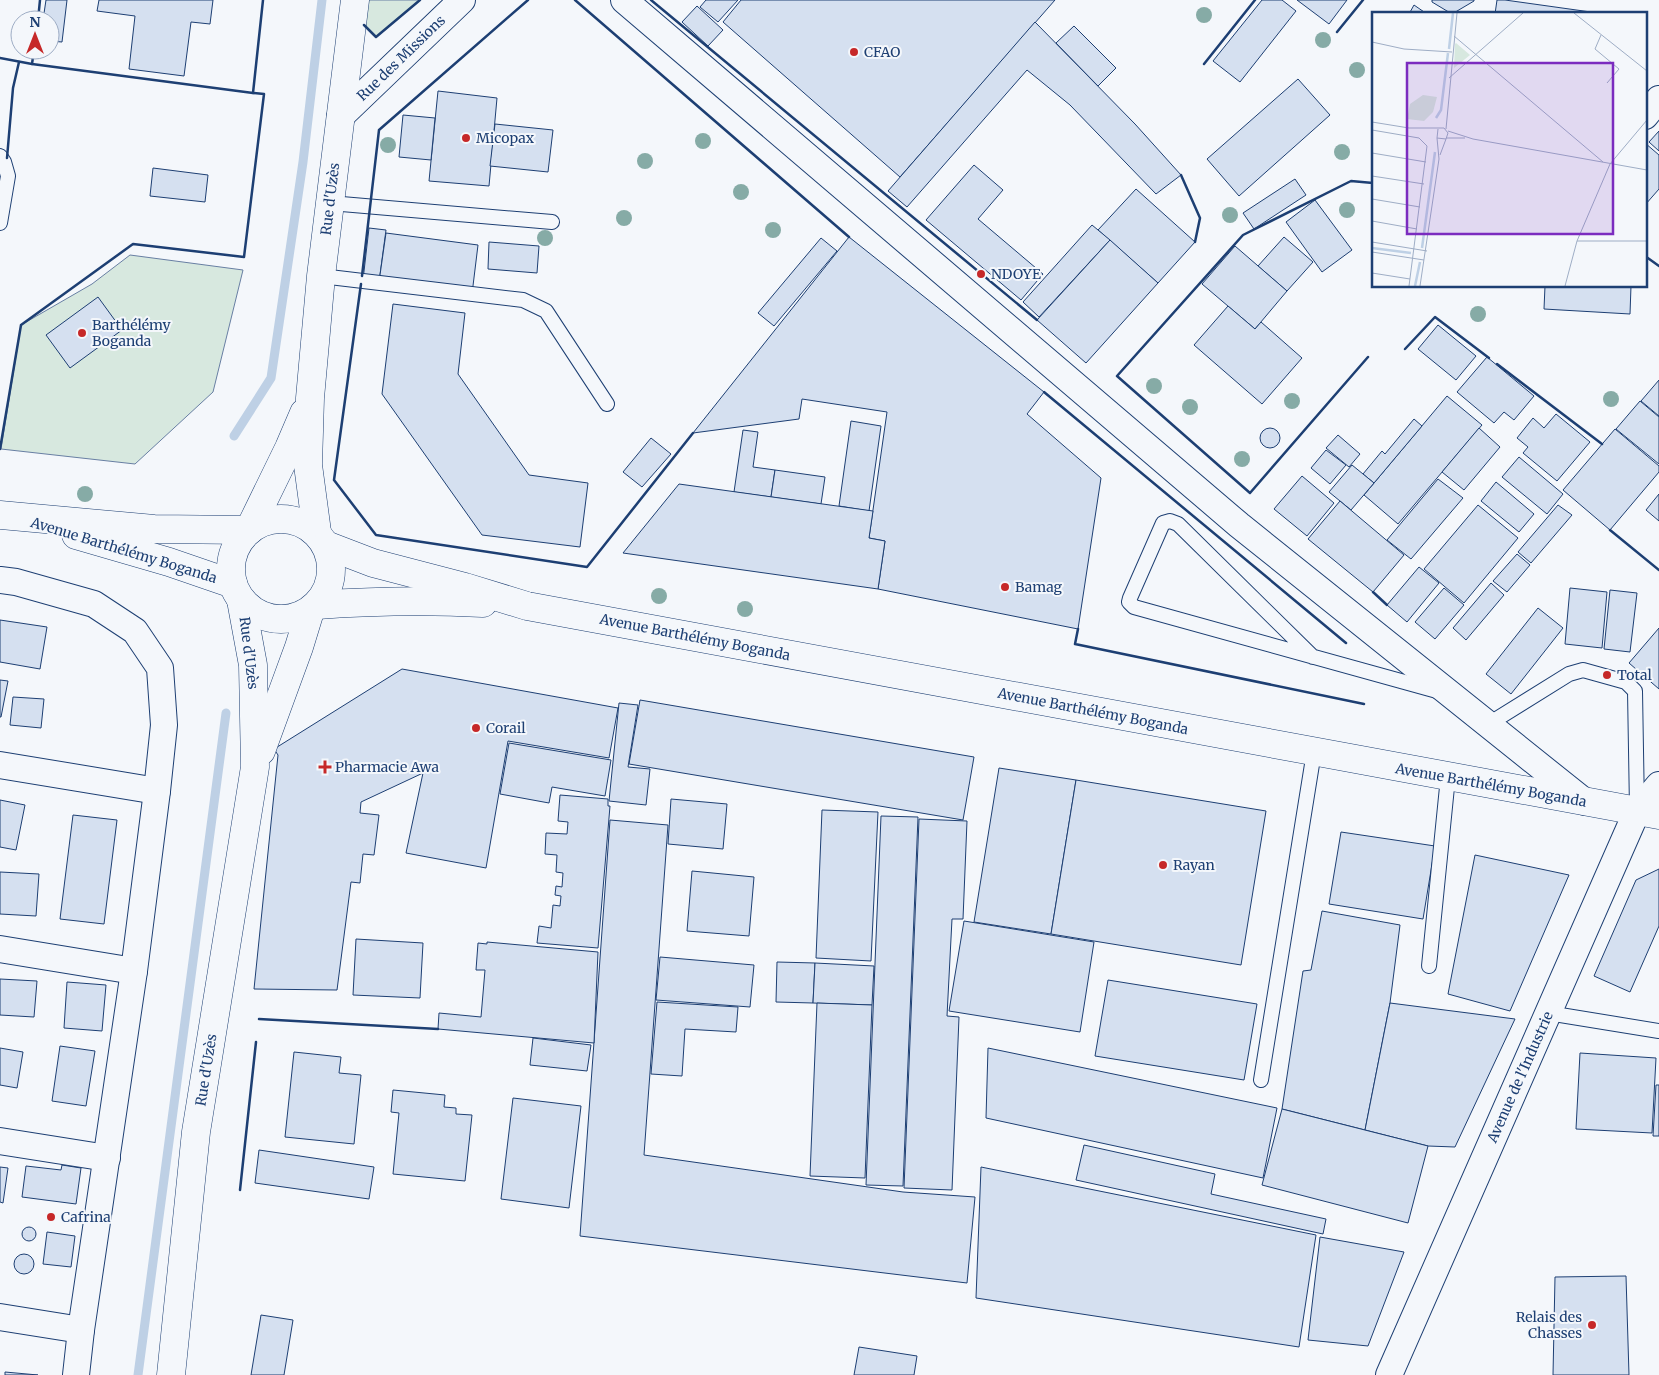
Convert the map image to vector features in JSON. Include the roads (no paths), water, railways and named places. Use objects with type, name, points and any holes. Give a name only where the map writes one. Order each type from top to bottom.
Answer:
[{"type":"main road","name":"Rue d'Uzès","points":[[321,539],[308,465],[310,398],[321,276],[355,0]]},
{"type":"main road","name":"Rue d'Uzès","points":[[249,530],[289,448],[310,398]]},
{"type":"main road","name":"Avenue Barthélémy Boganda","points":[[7,516],[154,529],[249,530]]},
{"type":"main road","name":"Avenue Barthélémy Boganda","points":[[7,516],[169,562],[237,592]]},
{"type":"main road","points":[[279,518],[299,521],[321,539],[332,560],[332,576],[327,592],[314,608],[292,618],[273,619],[256,612],[237,592],[231,577],[232,560],[237,543],[249,530],[259,523],[279,518]]},
{"type":"main road","name":"Avenue Barthélémy Boganda","points":[[321,539],[372,563],[465,587],[527,606],[1648,813]]},
{"type":"main road","name":"Rue d'Uzès","points":[[171,1375],[196,1132],[255,766],[253,665],[237,592]]},
{"type":"main road","name":"Avenue Barthélémy Boganda","points":[[314,608],[370,602],[453,602],[527,606]]},
{"type":"main road","name":"Rue d'Uzès","points":[[255,766],[314,608]]},
{"type":"street","name":"Rue des Missions","points":[[340,117],[462,0]]},
{"type":"street","points":[[624,0],[1239,525],[1585,802]]},
{"type":"street","points":[[1646,115],[1659,99]]},
{"type":"street","points":[[0,580],[16,582],[94,604],[135,631],[160,668],[164,725],[157,791],[134,971],[76,1375]]},
{"type":"street","points":[[0,765],[157,791]]},
{"type":"street","name":"Avenue de l'Industrie","points":[[1389,1375],[1548,1013],[1648,813],[1659,785]]},
{"type":"street","points":[[0,950],[134,971]]},
{"type":"street","points":[[0,1140],[107,1158]]},
{"type":"street","points":[[0,1317],[81,1330]]},
{"type":"lane","points":[[0,156],[8,176],[0,223]]},
{"type":"lane","points":[[330,203],[552,222]]},
{"type":"lane","points":[[321,276],[523,300],[546,311],[607,404]]},
{"type":"lane","points":[[1313,657],[1178,524],[1170,521],[1163,523],[1130,598],[1129,602],[1134,608],[1449,695]]},
{"type":"lane","points":[[1487,725],[1569,674],[1583,670],[1626,682],[1635,691],[1648,813]]},
{"type":"lane","points":[[1260,1080],[1314,752]]},
{"type":"lane","points":[[1429,966],[1448,777]]},
{"type":"lane","points":[[1548,1013],[1659,1031]]},
{"type":"waterway","points":[[234,436],[271,378],[303,162],[322,0]]},
{"type":"waterway","points":[[138,1375],[226,713]]},
{"type":"place","name":"CFAO","points":[[854,52]]},
{"type":"place","name":"Micopax","points":[[466,138]]},
{"type":"place","name":"NDOYE","points":[[981,274]]},
{"type":"place","name":"Barthélémy Boganda","points":[[82,333]]},
{"type":"place","name":"Bamag","points":[[1005,587]]},
{"type":"place","name":"Total","points":[[1607,675]]},
{"type":"place","name":"Corail","points":[[476,728]]},
{"type":"place","name":"Pharmacie Awa","points":[[325,767]]},
{"type":"place","name":"Rayan","points":[[1163,865]]},
{"type":"place","name":"Cafrina","points":[[51,1217]]},
{"type":"place","name":"Relais des Chasses","points":[[1592,1325]]}]
